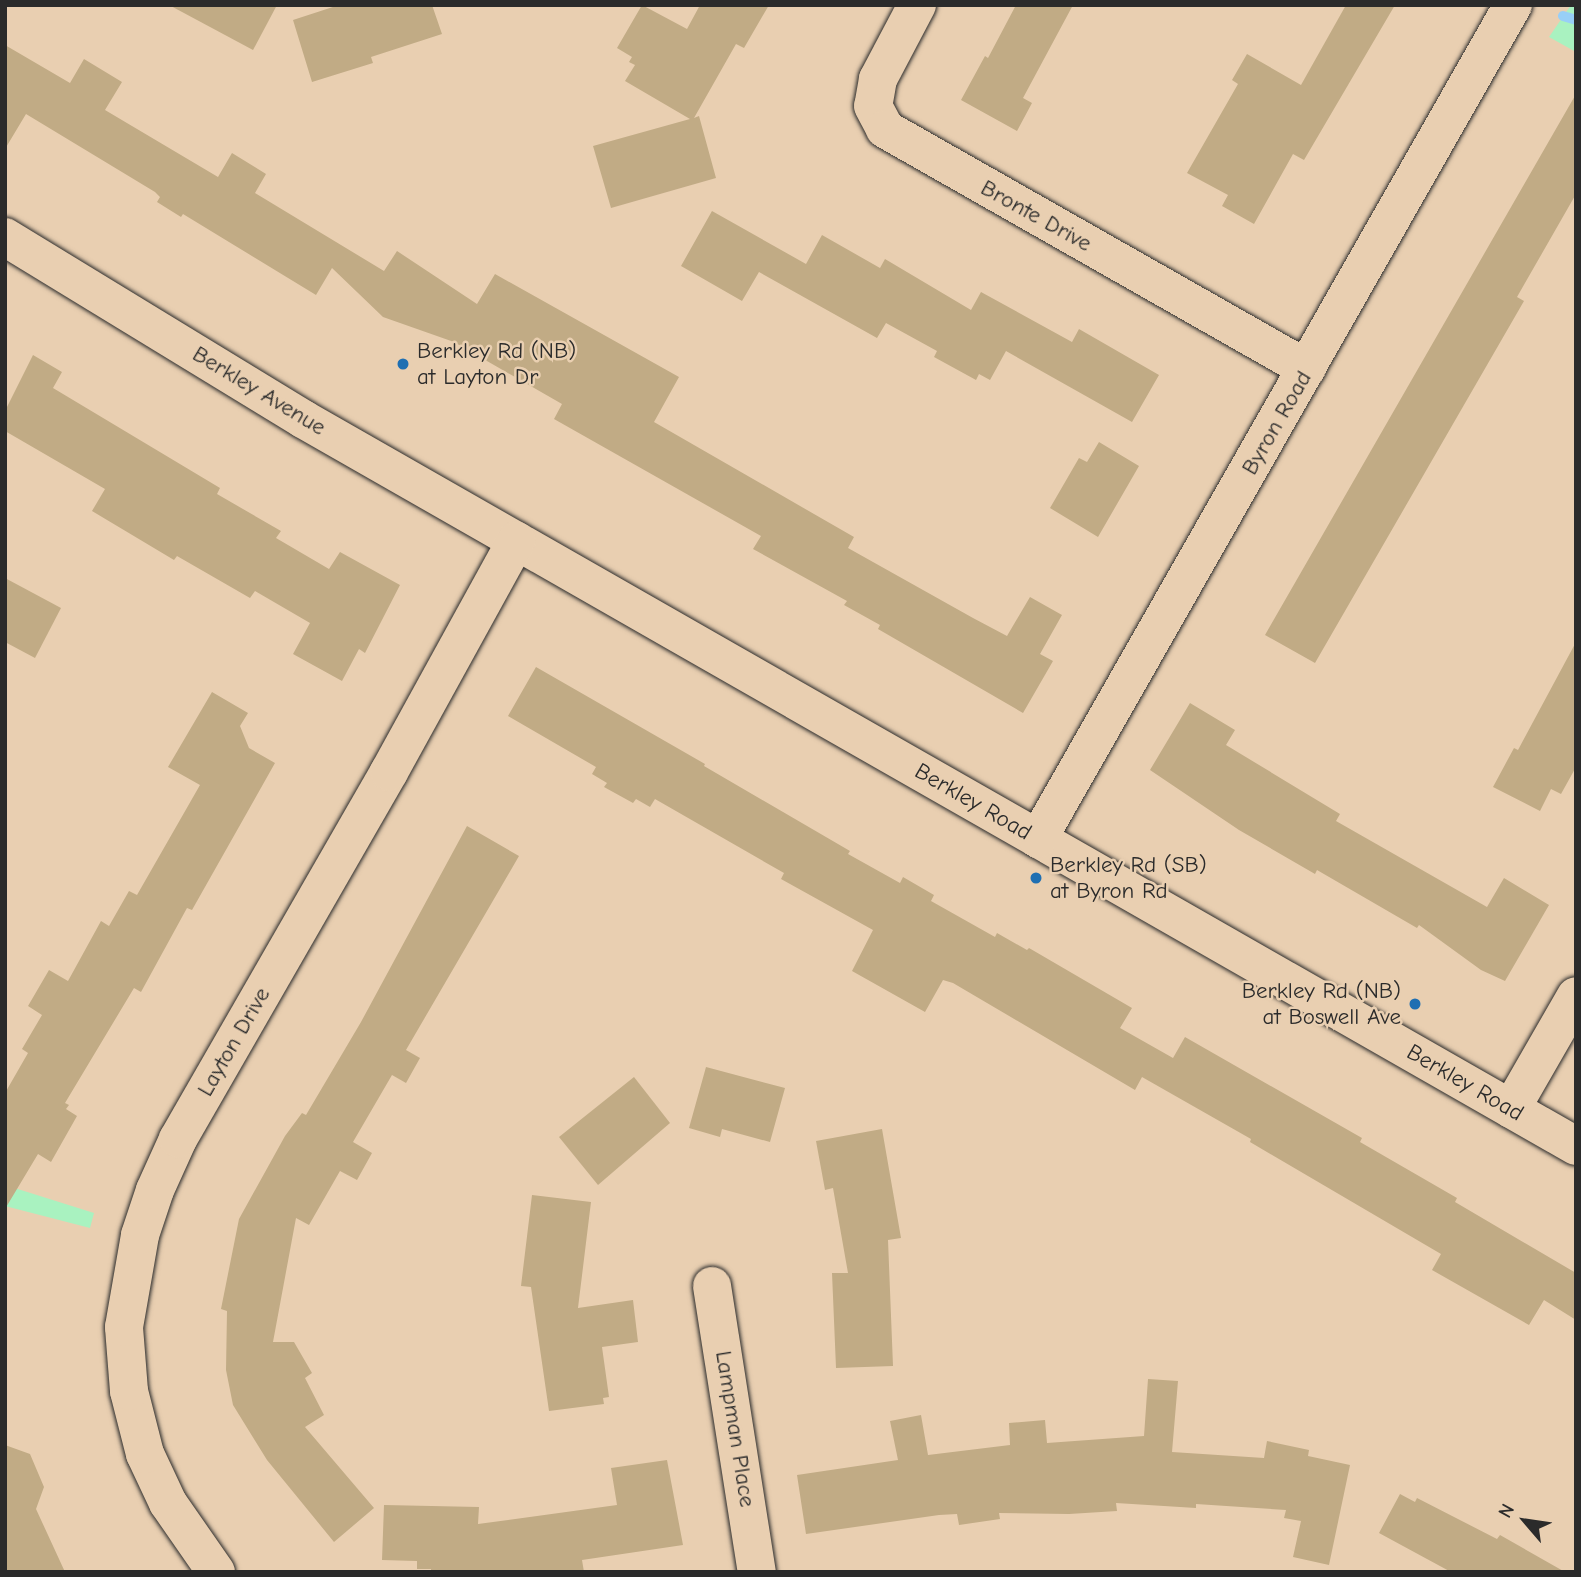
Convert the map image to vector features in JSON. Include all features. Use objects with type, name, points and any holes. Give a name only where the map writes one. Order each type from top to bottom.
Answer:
[{"type":"street","name":"Bronte Drive","points":[[917,5],[878,79],[873,106],[886,129],[1307,369]]},
{"type":"street","name":"Byron Road","points":[[1038,839],[1513,5]]},
{"type":"street","name":"Berkley Avenue","points":[[5,237],[303,419],[516,541]]},
{"type":"street","name":"Berkley Road","points":[[516,541],[1576,1146]]},
{"type":"street","name":"Layton Drive","points":[[216,1572],[168,1503],[150,1466],[129,1391],[124,1327],[140,1235],[155,1190],[178,1139],[388,772],[516,541]]},
{"type":"street","points":[[1511,1109],[1576,996]]},
{"type":"street","name":"Lampman Place","points":[[712,1286],[757,1572]]},
{"type":"green space","points":[[1571,5],[1576,5],[1576,52],[1549,37]]},
{"type":"green space","points":[[5,1185],[94,1213],[90,1228],[5,1206]]},
{"type":"building","points":[[169,5],[277,5],[253,50]]},
{"type":"building","points":[[339,5],[432,5],[442,34],[371,57],[373,63],[312,82],[293,20]]},
{"type":"building","points":[[642,5],[687,29],[700,5],[769,5],[744,48],[736,44],[694,118],[699,116],[716,178],[611,208],[593,146],[690,119],[625,81],[635,65],[629,62],[632,57],[617,48]]},
{"type":"building","points":[[1016,5],[1073,5],[1023,98],[1032,103],[1017,131],[961,100],[985,56],[988,58]]},
{"type":"building","points":[[1346,5],[1395,5],[1304,160],[1293,154],[1254,224],[1222,206],[1228,195],[1187,173],[1238,84],[1232,80],[1247,54],[1301,85]]},
{"type":"building","points":[[5,45],[70,83],[84,59],[122,82],[105,110],[218,177],[232,153],[266,174],[255,193],[384,271],[397,251],[477,304],[495,274],[679,377],[654,422],[854,537],[848,548],[973,618],[1007,636],[1030,597],[1062,615],[1040,654],[1053,661],[1023,713],[878,629],[880,625],[844,605],[847,601],[753,549],[761,536],[554,419],[562,404],[454,342],[383,317],[332,268],[316,295],[183,214],[181,217],[157,202],[160,197],[155,192],[26,114],[5,149]]},
{"type":"building","points":[[1576,94],[1576,194],[1517,297],[1524,301],[1315,663],[1265,635]]},
{"type":"building","points":[[712,211],[806,264],[822,235],[880,268],[885,259],[971,310],[981,292],[1072,342],[1079,329],[1159,375],[1132,422],[1006,351],[990,380],[979,374],[976,380],[934,357],[937,351],[886,323],[877,338],[759,272],[742,301],[681,266]]},
{"type":"building","points":[[33,355],[62,372],[53,388],[220,488],[217,494],[281,531],[276,538],[329,569],[340,552],[400,585],[365,653],[359,649],[342,681],[293,654],[310,623],[255,591],[250,598],[177,556],[174,560],[92,511],[105,489],[5,431],[5,411]]},
{"type":"building","points":[[1099,442],[1139,466],[1098,537],[1050,508],[1079,458],[1087,462]]},
{"type":"building","points":[[5,578],[61,608],[35,658],[5,642]]},
{"type":"building","points":[[1576,642],[1576,767],[1561,794],[1551,789],[1540,811],[1493,787],[1514,748],[1518,750]]},
{"type":"building","points":[[536,667],[705,764],[704,766],[850,851],[848,854],[900,883],[903,877],[934,895],[931,901],[995,937],[997,933],[1027,950],[1029,948],[1132,1008],[1120,1028],[1173,1058],[1185,1037],[1362,1138],[1360,1142],[1457,1198],[1455,1202],[1576,1273],[1576,1320],[1544,1300],[1529,1325],[1432,1270],[1441,1254],[1250,1142],[1251,1139],[1142,1077],[1135,1090],[953,983],[943,980],[925,1012],[852,971],[873,930],[781,879],[784,873],[655,799],[650,807],[636,799],[633,803],[604,787],[607,783],[592,774],[596,767],[508,716]]},
{"type":"building","points":[[212,692],[248,713],[240,726],[249,748],[275,763],[192,910],[187,908],[141,992],[134,988],[65,1103],[69,1105],[66,1109],[77,1116],[51,1162],[38,1154],[5,1209],[5,1093],[28,1053],[22,1049],[42,1015],[28,1006],[49,970],[68,981],[101,921],[109,926],[129,891],[137,895],[200,785],[168,767]]},
{"type":"building","points":[[1190,703],[1235,730],[1226,745],[1340,814],[1336,821],[1487,907],[1504,878],[1549,905],[1505,981],[1481,970],[1419,925],[1417,928],[1317,870],[1315,874],[1239,830],[1150,770]]},
{"type":"building","points":[[467,826],[519,856],[406,1050],[420,1058],[406,1083],[392,1075],[353,1142],[372,1153],[357,1180],[340,1171],[309,1225],[296,1218],[273,1342],[294,1342],[312,1373],[305,1378],[324,1415],[305,1427],[374,1508],[334,1542],[267,1460],[233,1405],[226,1370],[227,1311],[221,1309],[239,1219],[285,1136],[302,1113],[306,1115],[361,1022]]},
{"type":"building","points":[[706,1067],[785,1088],[770,1142],[722,1129],[720,1137],[689,1128]]},
{"type":"building","points":[[634,1077],[670,1123],[598,1185],[559,1137]]},
{"type":"building","points":[[882,1129],[901,1238],[888,1240],[893,1366],[836,1368],[832,1273],[848,1273],[833,1188],[825,1190],[816,1141]]},
{"type":"building","points":[[532,1195],[591,1202],[578,1308],[633,1300],[638,1342],[602,1347],[609,1397],[603,1398],[604,1404],[549,1411],[531,1287],[521,1286]]},
{"type":"building","points":[[1148,1379],[1178,1381],[1172,1452],[1264,1458],[1267,1441],[1309,1450],[1308,1456],[1350,1465],[1329,1565],[1293,1557],[1301,1521],[1284,1518],[1286,1510],[1196,1504],[1196,1508],[1116,1503],[1117,1511],[1069,1514],[999,1513],[1000,1519],[959,1525],[957,1514],[939,1515],[806,1534],[797,1475],[898,1460],[890,1421],[921,1415],[928,1455],[1010,1445],[1009,1423],[1045,1420],[1047,1443],[1144,1436]]},
{"type":"building","points":[[5,1445],[30,1454],[44,1487],[36,1509],[65,1572],[5,1572]]},
{"type":"building","points":[[667,1460],[683,1545],[582,1560],[584,1572],[431,1572],[431,1569],[417,1569],[417,1561],[382,1560],[384,1505],[479,1507],[478,1524],[617,1505],[611,1468]]},
{"type":"building","points":[[1400,1494],[1415,1502],[1417,1498],[1497,1539],[1500,1535],[1565,1572],[1451,1572],[1379,1533]]},
{"type":"waterway","points":[[1563,16],[1576,20]]},
{"type":"place","name":"Berkley Rd (NB) at Layton Dr","points":[[403,364]]},
{"type":"place","name":"Berkley Rd (SB) at Byron Rd","points":[[1036,878]]},
{"type":"place","name":"Berkley Rd (NB) at Boswell Ave","points":[[1415,1004]]}]
